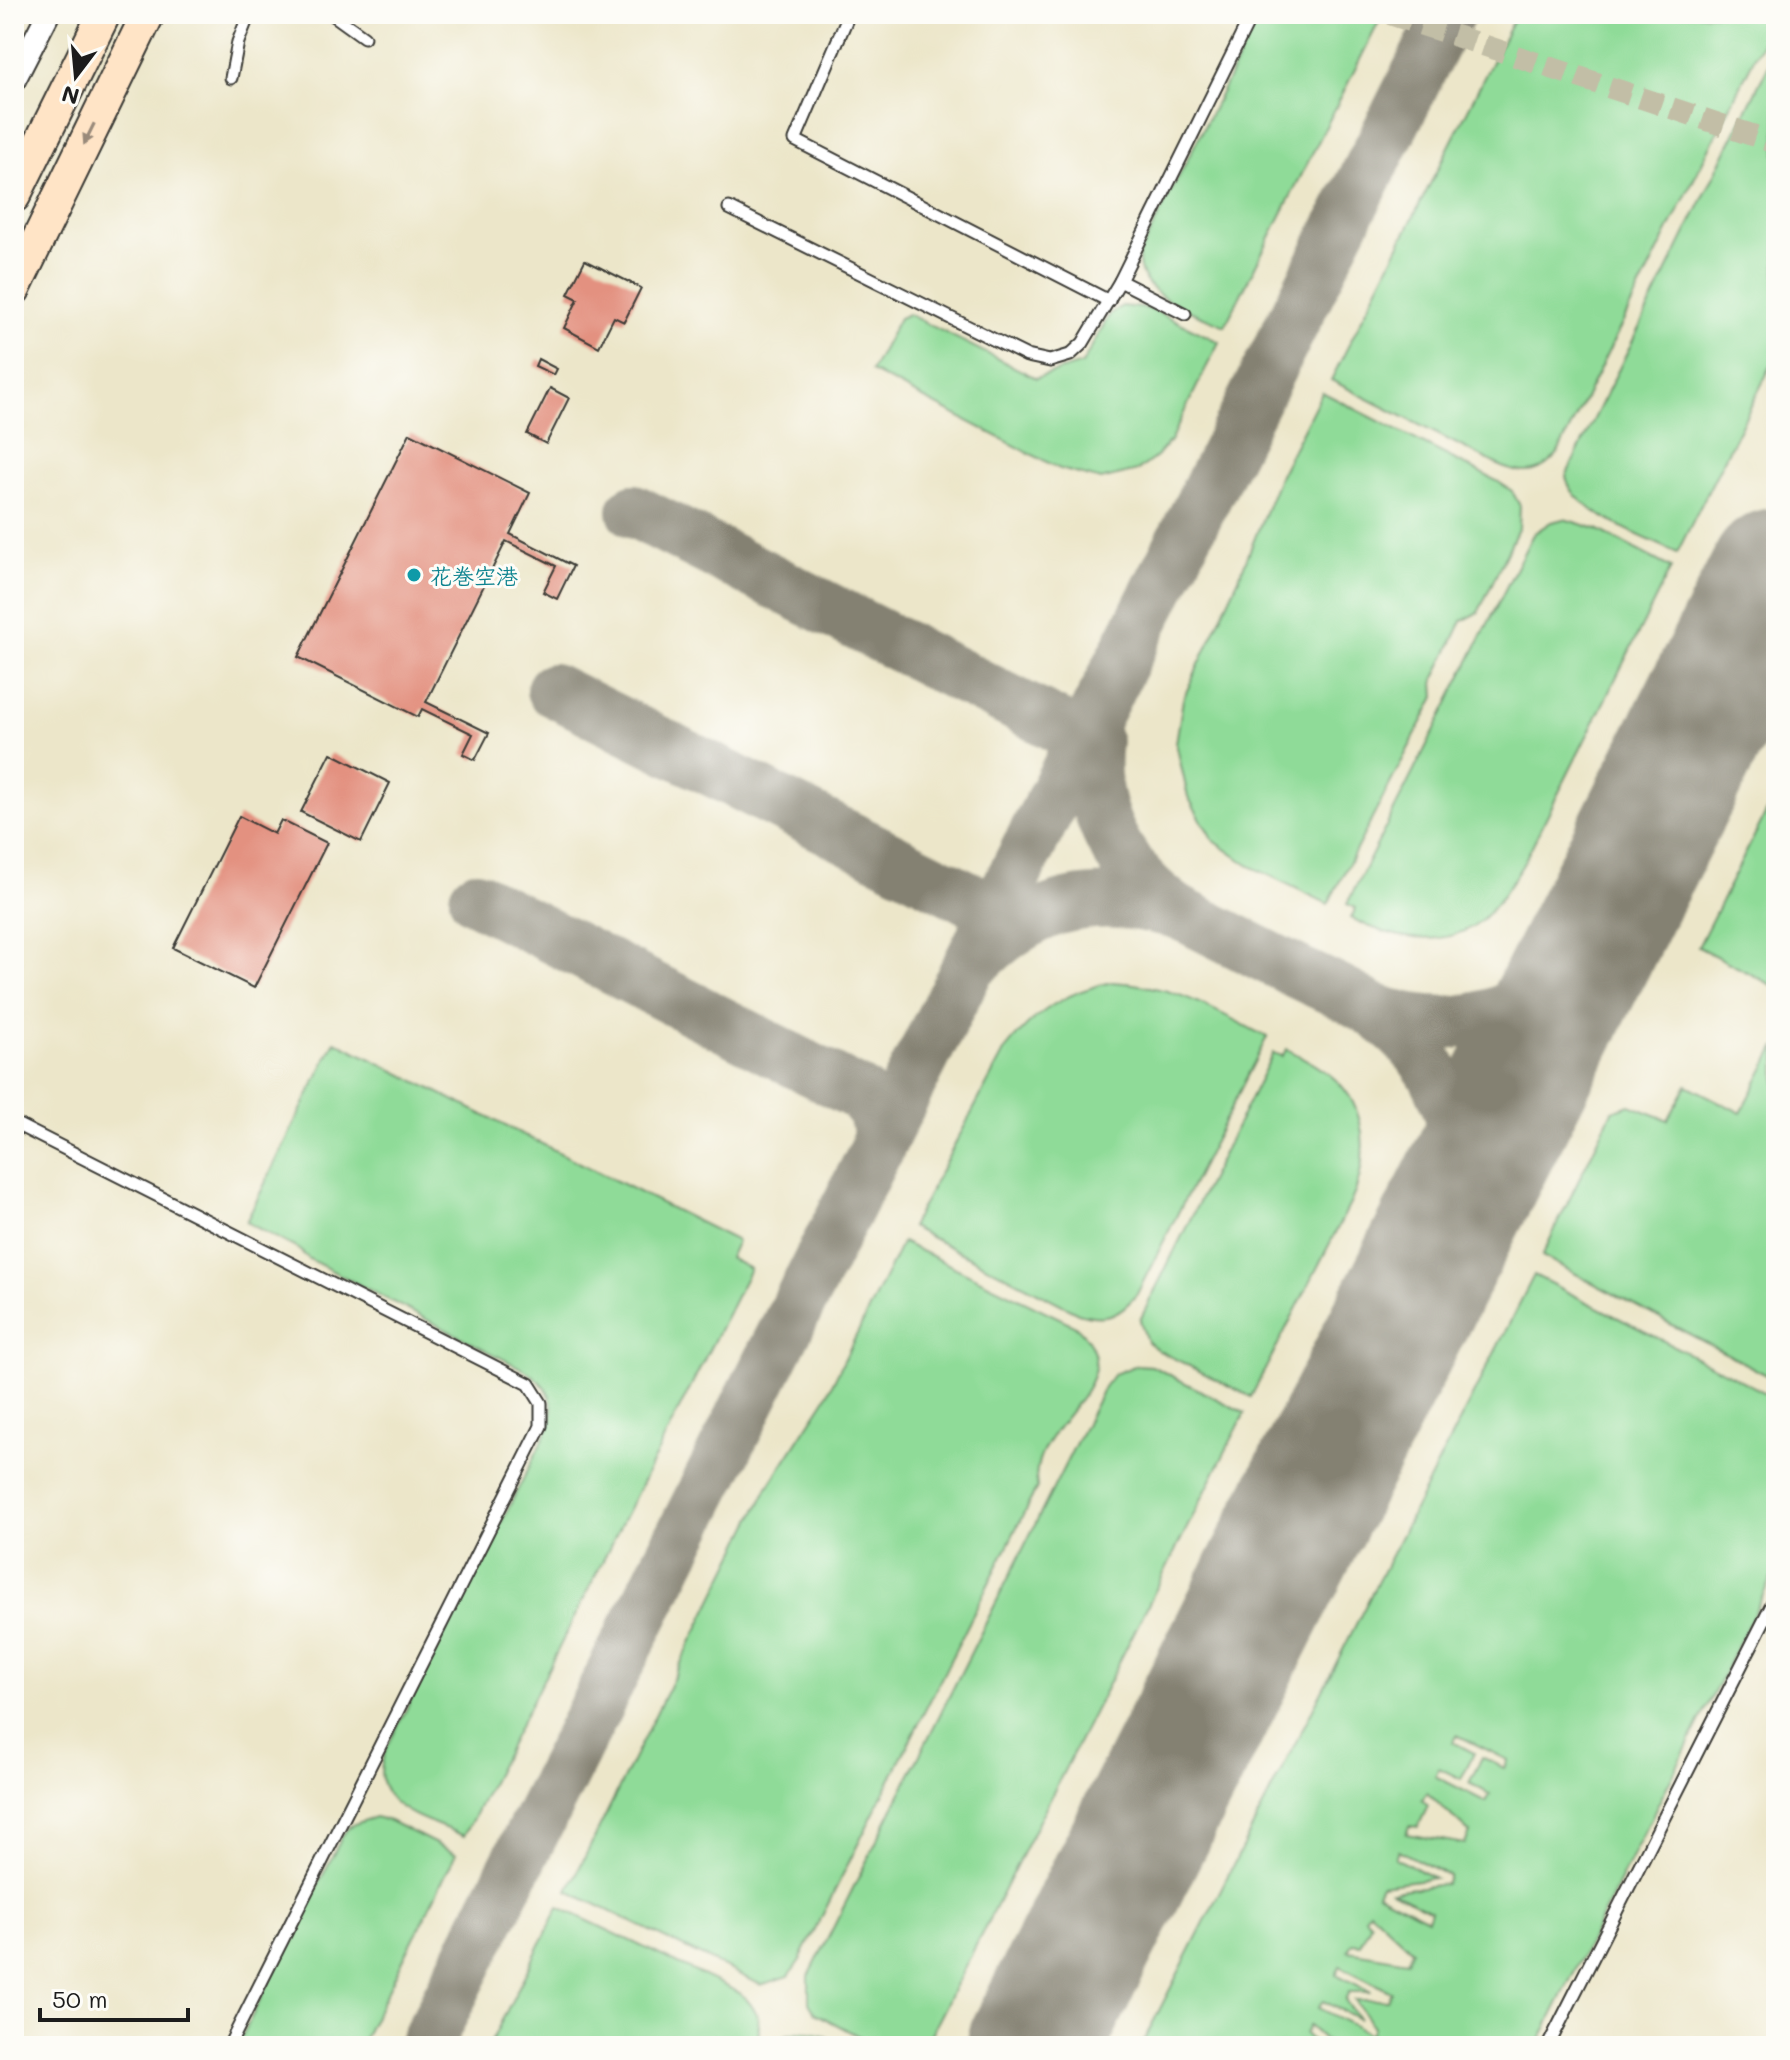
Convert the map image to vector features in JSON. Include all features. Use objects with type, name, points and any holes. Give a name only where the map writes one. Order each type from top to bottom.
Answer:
[{"type":"main road","points":[[14,196],[104,14]]},
{"type":"main road","points":[[14,289],[148,14]]},
{"type":"street","points":[[14,80],[48,14]]},
{"type":"lane","points":[[231,78],[249,14]]},
{"type":"lane","points":[[332,14],[364,37]]},
{"type":"lane","points":[[849,14],[795,140],[1109,301]]},
{"type":"lane","points":[[729,208],[1027,356],[1050,361],[1070,355],[1083,343],[1120,281],[1252,14]]},
{"type":"lane","points":[[1120,281],[1185,314]]},
{"type":"lane","points":[[14,1123],[529,1384],[541,1403],[541,1426],[229,2046]]},
{"type":"lane","points":[[1548,2046],[1776,1597]]},
{"type":"green space","points":[[1261,14],[1383,14],[1225,326],[1168,301],[1156,292],[1146,282],[1140,269],[1139,255]]},
{"type":"green space","points":[[1516,14],[1776,14],[1558,453],[1540,469],[1526,472],[1502,467],[1331,380]]},
{"type":"green space","points":[[1776,50],[1776,356],[1677,553],[1595,512],[1571,489],[1566,476]]},
{"type":"green space","points":[[1122,306],[1152,309],[1219,342],[1170,441],[1156,457],[1137,471],[1101,480],[1060,469],[871,371],[899,318],[908,314],[1036,378],[1082,364],[1110,314]]},
{"type":"green space","points":[[1322,392],[1497,481],[1512,491],[1520,506],[1519,527],[1478,613],[1462,621],[1434,680],[1435,697],[1328,904],[1248,865],[1213,840],[1188,797],[1176,743],[1183,699],[1238,580],[1280,475]]},
{"type":"green space","points":[[1564,519],[1597,529],[1671,568],[1522,866],[1503,895],[1480,921],[1450,936],[1433,939],[1399,936],[1351,918],[1356,908],[1347,904],[1533,534],[1551,522]]},
{"type":"green space","points":[[1776,793],[1776,987],[1698,947]]},
{"type":"green space","points":[[1112,982],[1175,993],[1267,1037],[1137,1294],[1118,1312],[1096,1316],[1078,1313],[911,1227],[1005,1050],[1028,1025],[1052,1006],[1095,986]]},
{"type":"green space","points":[[335,1041],[737,1241],[729,1258],[750,1269],[464,1836],[400,1807],[389,1797],[381,1769],[386,1749],[550,1426],[551,1399],[544,1386],[523,1369],[309,1259],[298,1249],[246,1222]]},
{"type":"green space","points":[[1776,1046],[1776,1380],[1542,1256],[1612,1111],[1630,1105],[1668,1120],[1687,1085],[1741,1113]]},
{"type":"green space","points":[[1287,1049],[1328,1074],[1350,1097],[1361,1127],[1362,1159],[1350,1204],[1251,1397],[1159,1351],[1147,1342],[1140,1320],[1273,1053],[1282,1056]]},
{"type":"green space","points":[[902,1242],[1074,1325],[1091,1346],[1095,1366],[1089,1385],[1047,1444],[1038,1465],[1037,1487],[800,1960],[789,1976],[761,1985],[568,1891],[768,1487],[825,1399]]},
{"type":"green space","points":[[1534,1275],[1776,1398],[1776,1569],[1537,2046],[1331,2046],[1309,2026],[1305,2034],[1311,2040],[1308,2046],[1141,2046]],"holes":[[[1457,1735],[1508,1760],[1504,1768],[1482,1757],[1469,1783],[1490,1794],[1486,1802],[1435,1776],[1439,1768],[1461,1779],[1474,1753],[1453,1742]],[[1427,1793],[1470,1833],[1465,1844],[1406,1834],[1409,1826],[1418,1827],[1428,1806],[1422,1800]],[[1398,1850],[1449,1876],[1445,1884],[1392,1891],[1431,1911],[1428,1919],[1377,1893],[1381,1885],[1434,1878],[1395,1858]],[[1369,1910],[1412,1950],[1407,1961],[1348,1951],[1352,1943],[1360,1944],[1371,1923],[1365,1917]],[[1340,1966],[1391,1992],[1387,2000],[1355,2000],[1373,2027],[1370,2034],[1318,2008],[1323,2001],[1359,2019],[1345,2000],[1349,1992],[1371,1992],[1336,1974]]]},
{"type":"green space","points":[[1137,1365],[1152,1366],[1245,1413],[925,2046],[877,2046],[815,2013],[809,2003],[809,1976],[1104,1387],[1114,1374]]},
{"type":"green space","points":[[375,1817],[390,1821],[456,1854],[360,2046],[237,2046],[344,1833],[351,1825]]},
{"type":"green space","points":[[559,1907],[740,1993],[757,2016],[757,2046],[489,2046]]},
{"type":"green space","points":[[803,2031],[821,2034],[844,2046],[773,2046],[786,2035]]},
{"type":"building","points":[[585,260],[641,288],[624,322],[614,317],[599,347],[564,328],[578,299],[568,294]]},
{"type":"building","points":[[538,359],[557,369],[554,375],[535,366]]},
{"type":"building","points":[[550,388],[569,398],[546,444],[527,434]]},
{"type":"building","name":"花巻空港","points":[[410,433],[530,493],[510,534],[573,566],[557,599],[543,592],[556,566],[506,541],[426,702],[489,733],[475,760],[463,754],[473,734],[422,709],[418,717],[298,657]]},
{"type":"building","points":[[331,753],[390,783],[361,842],[301,812]]},
{"type":"building","points":[[239,816],[274,834],[281,820],[327,843],[254,988],[173,948]]},
{"type":"taxiway","points":[[425,2046],[1448,14]]},
{"type":"taxiway","points":[[634,511],[1055,724],[1079,746],[1093,775]]},
{"type":"taxiway","points":[[553,690],[997,912],[1032,913]]},
{"type":"taxiway","points":[[1095,741],[1096,793],[1112,839],[1140,879],[1179,913]]},
{"type":"taxiway","points":[[476,898],[863,1096],[880,1122],[878,1148]]},
{"type":"taxiway","points":[[980,957],[1025,922],[1049,912],[1072,905],[1123,902],[1180,913],[1366,1006],[1402,1034],[1424,1058],[1440,1084],[1450,1111],[1456,1140],[1456,1171],[1443,1236]]},
{"type":"taxiway","points":[[1373,1010],[1405,1019],[1436,1022],[1464,1021],[1492,1015],[1542,989],[1589,946]]},
{"type":"runway","points":[[1034,2046],[1776,575]]},
{"type":"tunnel","points":[[1390,14],[1776,143]]},
{"type":"place","name":"花巻空港","points":[[414,575]]}]
